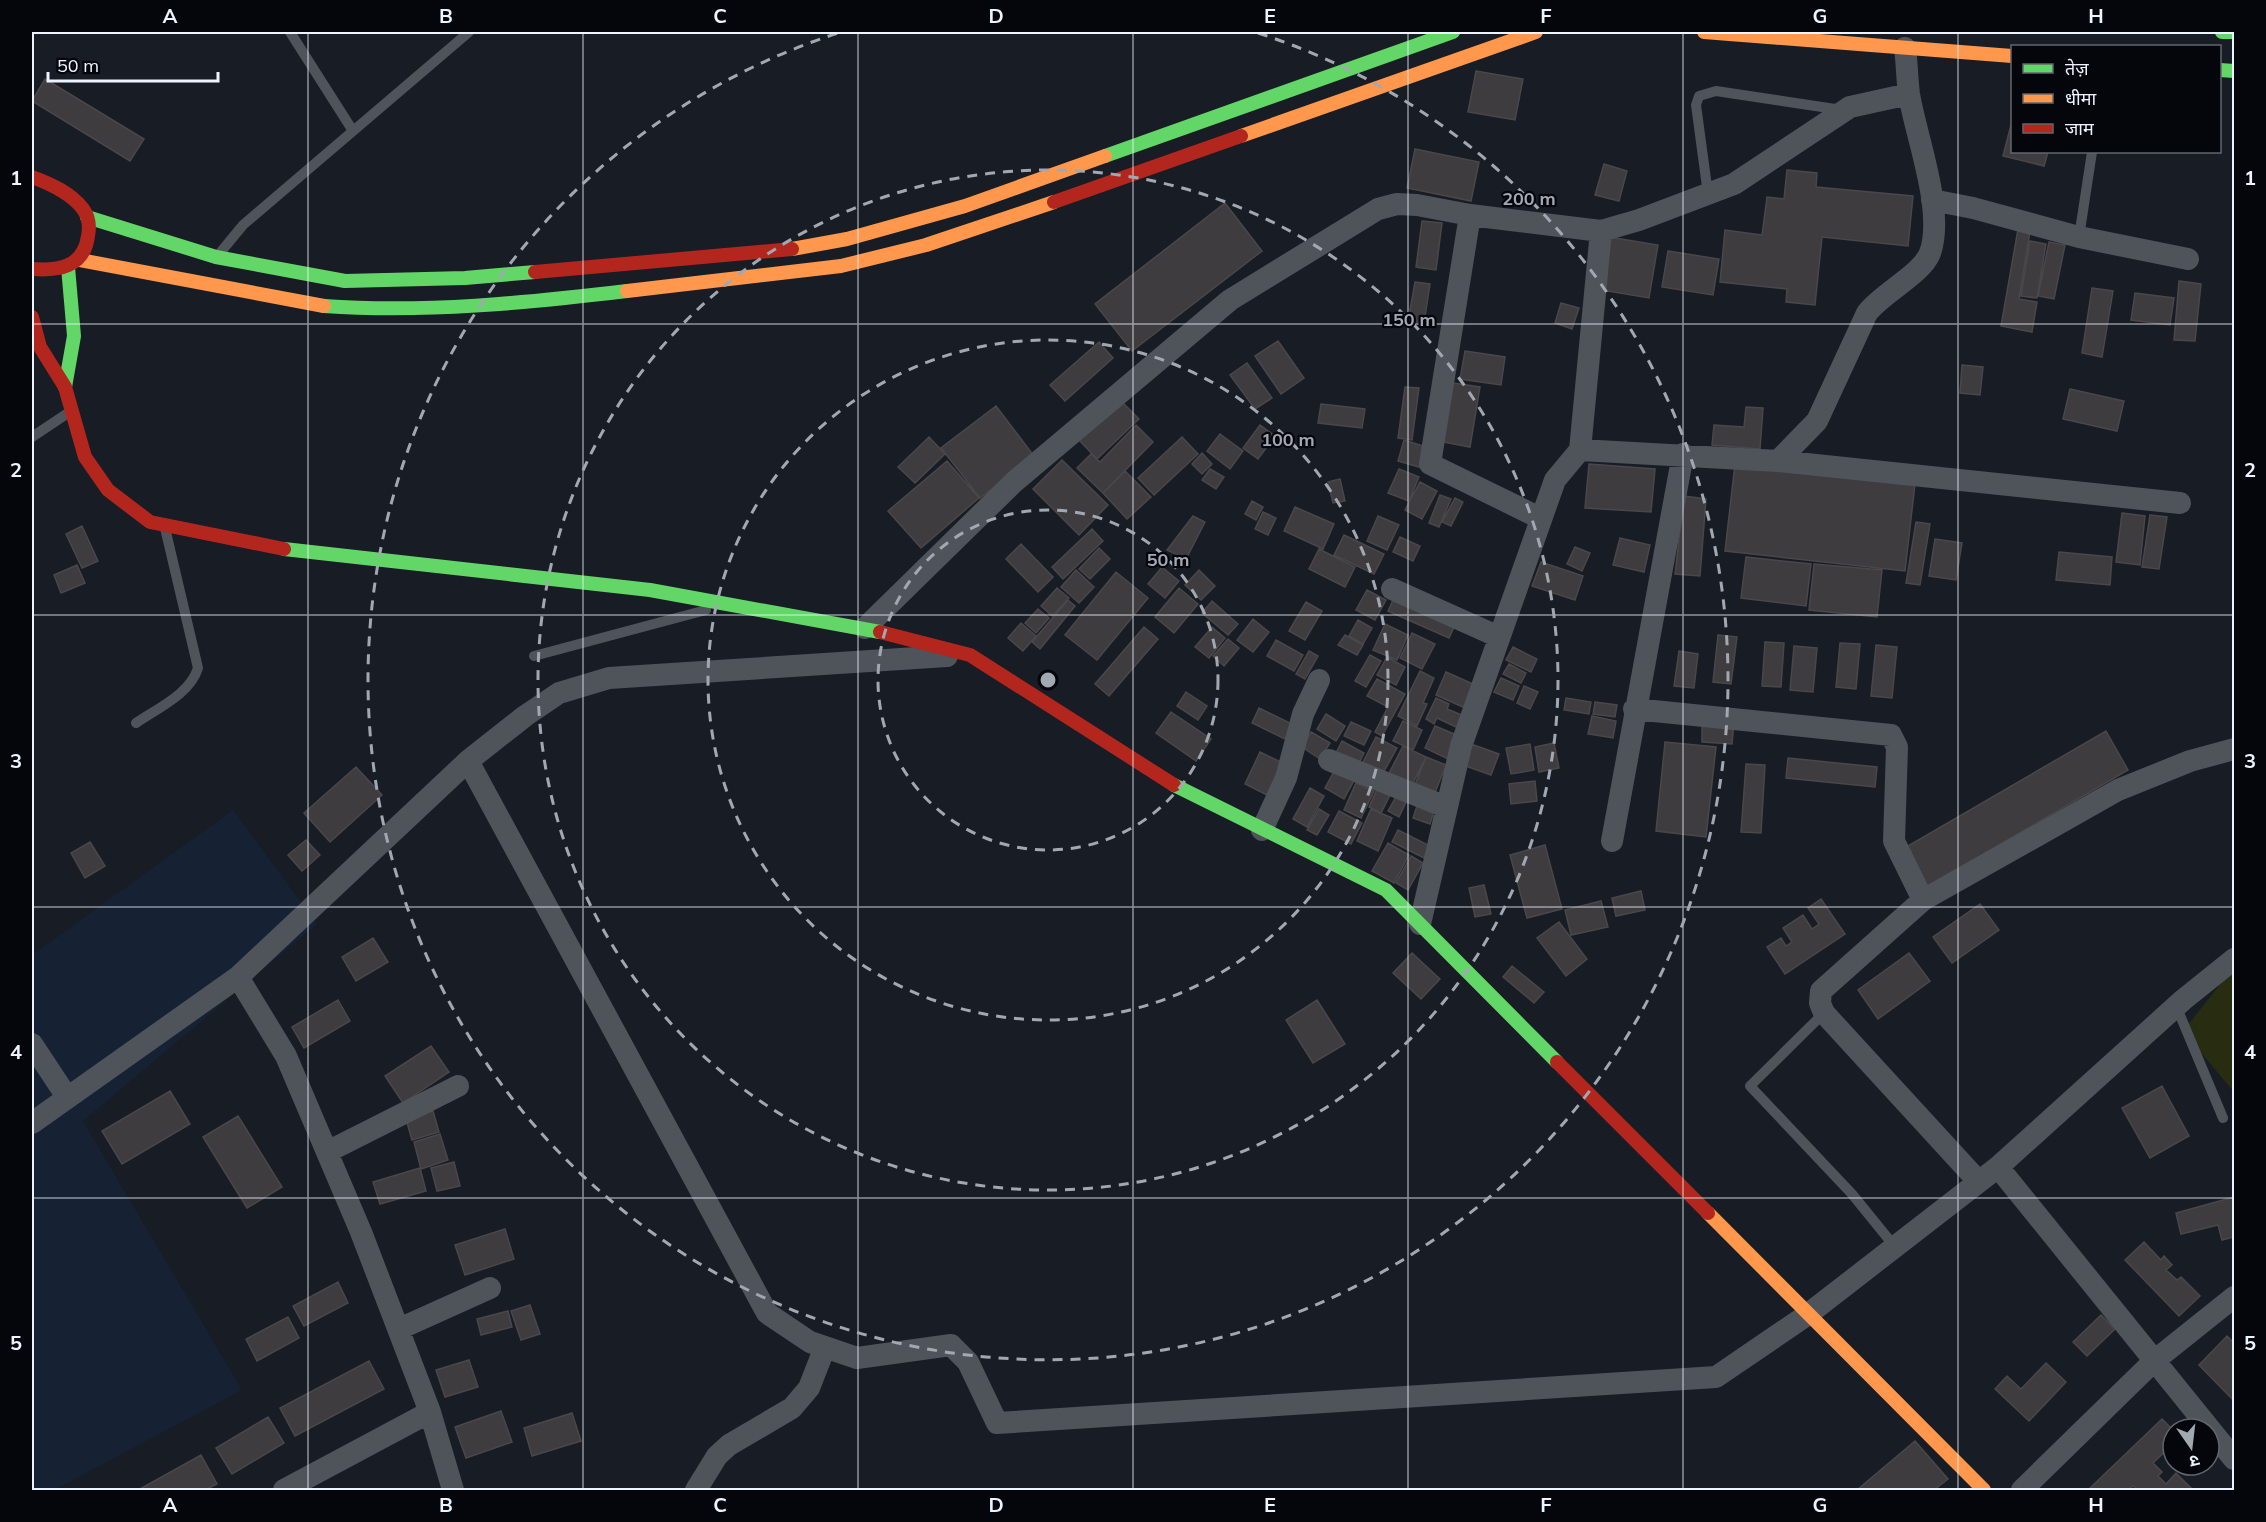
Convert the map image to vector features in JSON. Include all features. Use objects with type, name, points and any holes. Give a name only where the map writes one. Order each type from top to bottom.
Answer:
[{"type":"main road","points":[[32,177],[64,193],[87,217],[216,257],[345,281],[465,278],[825,244],[965,206],[1453,32]]},
{"type":"main road","points":[[32,269],[50,271],[74,264],[317,305],[381,310],[537,302],[841,266],[927,245],[1003,220],[1536,32]]},
{"type":"main road","points":[[1704,32],[2011,56]]},
{"type":"main road","points":[[2222,32],[2235,32]]},
{"type":"main road","points":[[65,387],[74,336],[74,264],[87,249],[89,232],[87,217]]},
{"type":"main road","points":[[32,317],[40,347],[65,387],[85,456],[108,490],[150,522],[260,546],[650,590],[865,628],[970,655],[1161,779],[1386,890],[1984,1491]]},
{"type":"street","points":[[1778,461],[1817,421],[1867,312],[1875,302],[1921,265],[1929,254],[1933,232],[1932,200],[1909,94],[1905,48]]},
{"type":"street","points":[[865,628],[1014,482],[1230,300],[1378,209],[1397,204],[1417,205],[1601,231],[1639,220],[1734,184],[1843,110],[1909,94]]},
{"type":"street","points":[[1932,200],[1972,208],[2079,237],[2188,259]]},
{"type":"street","points":[[1470,214],[1430,464],[1540,518]]},
{"type":"street","points":[[1420,924],[1461,746],[1555,480],[1580,450],[1601,231]]},
{"type":"street","points":[[1580,450],[1778,461],[2180,503]]},
{"type":"street","points":[[1612,841],[1634,709],[1683,454]]},
{"type":"street","points":[[1392,589],[1499,637]]},
{"type":"street","points":[[32,1123],[238,977],[468,761],[559,693],[609,678],[970,655]]},
{"type":"street","points":[[1263,830],[1286,778],[1303,714],[1319,680]]},
{"type":"street","points":[[1634,709],[1891,735],[1897,747],[1894,841],[1923,900]]},
{"type":"street","points":[[1979,1182],[1824,1013],[1820,1003],[1821,991],[1923,900],[2118,790],[2190,761],[2235,749]]},
{"type":"street","points":[[1329,760],[1446,807]]},
{"type":"street","points":[[468,761],[767,1313],[810,1342],[856,1358],[951,1345],[971,1368],[997,1423],[1716,1377],[1807,1315],[1998,1167],[2177,1008],[2182,1000],[2235,959]]},
{"type":"street","points":[[238,977],[286,1056],[327,1152],[430,1412],[453,1491]]},
{"type":"street","points":[[32,1044],[67,1097]]},
{"type":"street","points":[[327,1152],[458,1086]]},
{"type":"street","points":[[1998,1167],[2235,1458]]},
{"type":"street","points":[[399,1329],[490,1288]]},
{"type":"street","points":[[2022,1491],[2154,1361],[2235,1297]]},
{"type":"street","points":[[696,1491],[717,1456],[729,1445],[792,1408],[809,1388],[825,1347]]},
{"type":"street","points":[[284,1491],[430,1412]]},
{"type":"lane","points":[[290,32],[353,131]]},
{"type":"lane","points":[[216,257],[243,225],[469,32]]},
{"type":"lane","points":[[1708,194],[1696,105],[1699,96],[1716,91],[1843,110]]},
{"type":"lane","points":[[2079,237],[2092,153]]},
{"type":"lane","points":[[32,437],[71,412]]},
{"type":"lane","points":[[136,723],[184,690],[195,679],[198,668],[164,525]]},
{"type":"lane","points":[[534,656],[730,604]]},
{"type":"lane","points":[[2177,1008],[2223,1118]]},
{"type":"lane","points":[[1824,1013],[1750,1086],[1852,1194],[1895,1247]]},
{"type":"shaded area","points":[[233,810],[317,924],[83,1121],[242,1390],[58,1490],[32,1490],[32,955]]},
{"type":"green space","points":[[2234,967],[2234,1092],[2183,1031]]},
{"type":"building","points":[[1476,71],[1523,79],[1515,120],[1468,112]]},
{"type":"building","points":[[45,79],[144,139],[130,161],[32,101]]},
{"type":"building","points":[[2011,125],[2011,153],[2048,153],[2044,166],[2003,156]]},
{"type":"building","points":[[1415,149],[1479,162],[1471,201],[1407,188]]},
{"type":"building","points":[[1604,164],[1627,171],[1619,201],[1595,195]]},
{"type":"building","points":[[1787,170],[1817,173],[1816,187],[1913,196],[1908,246],[1822,237],[1815,305],[1786,302],[1787,289],[1720,282],[1725,230],[1762,235],[1767,197],[1784,199]]},
{"type":"building","points":[[1225,203],[1262,251],[1132,351],[1095,304]]},
{"type":"building","points":[[1422,221],[1442,223],[1436,270],[1416,267]]},
{"type":"building","points":[[2018,229],[2030,231],[2019,299],[2037,302],[2032,332],[2001,326]]},
{"type":"building","points":[[1609,237],[1658,245],[1649,298],[1601,290]]},
{"type":"building","points":[[2030,241],[2046,244],[2037,298],[2021,296]]},
{"type":"building","points":[[2049,242],[2065,245],[2054,299],[2038,296]]},
{"type":"building","points":[[1668,251],[1719,259],[1713,295],[1662,287]]},
{"type":"building","points":[[2179,281],[2201,284],[2195,341],[2174,340]]},
{"type":"building","points":[[1415,282],[1430,284],[1424,323],[1408,321]]},
{"type":"building","points":[[2092,288],[2113,291],[2102,357],[2082,353]]},
{"type":"building","points":[[2135,293],[2174,298],[2170,325],[2131,320]]},
{"type":"building","points":[[1561,303],[1579,308],[1572,329],[1555,323]]},
{"type":"building","points":[[1278,341],[1304,378],[1281,394],[1255,356]]},
{"type":"building","points":[[1099,342],[1113,358],[1065,401],[1050,385]]},
{"type":"building","points":[[1465,351],[1505,357],[1501,385],[1460,379]]},
{"type":"building","points":[[1247,363],[1272,398],[1255,409],[1230,375]]},
{"type":"building","points":[[1962,365],[1983,367],[1980,395],[1960,393]]},
{"type":"building","points":[[1453,383],[1480,387],[1470,447],[1443,442]]},
{"type":"building","points":[[1405,387],[1419,388],[1412,440],[1398,438]]},
{"type":"building","points":[[2070,389],[2124,401],[2117,431],[2063,419]]},
{"type":"building","points":[[1119,399],[1139,419],[1097,459],[1078,439]]},
{"type":"building","points":[[1321,404],[1365,409],[1362,428],[1318,423]]},
{"type":"building","points":[[996,406],[1034,456],[980,498],[941,448]]},
{"type":"building","points":[[1746,407],[1763,408],[1760,449],[1712,445],[1714,425],[1744,427]]},
{"type":"building","points":[[1136,425],[1153,442],[1103,493],[1077,468],[1091,454],[1100,462]]},
{"type":"building","points":[[1260,425],[1275,436],[1258,459],[1243,448]]},
{"type":"building","points":[[1220,434],[1243,451],[1230,469],[1207,451]]},
{"type":"building","points":[[929,437],[945,454],[915,483],[898,467]]},
{"type":"building","points":[[1182,437],[1198,454],[1154,495],[1138,478]]},
{"type":"building","points":[[1404,440],[1426,447],[1419,467],[1398,461]]},
{"type":"building","points":[[1202,453],[1212,464],[1202,474],[1192,464]]},
{"type":"building","points":[[1062,460],[1108,505],[1079,535],[1033,489]]},
{"type":"building","points":[[947,461],[979,498],[921,548],[888,511]]},
{"type":"building","points":[[1589,464],[1655,469],[1651,512],[1585,508]]},
{"type":"building","points":[[1735,464],[1915,484],[1905,571],[1725,551]]},
{"type":"building","points":[[1210,469],[1224,477],[1216,489],[1202,480]]},
{"type":"building","points":[[1399,469],[1419,477],[1409,501],[1388,493]]},
{"type":"building","points":[[1125,471],[1151,497],[1127,519],[1103,493]]},
{"type":"building","points":[[1340,479],[1345,501],[1333,503],[1328,482]]},
{"type":"building","points":[[1420,482],[1437,491],[1422,519],[1405,510]]},
{"type":"building","points":[[1440,495],[1451,499],[1439,527],[1429,523]]},
{"type":"building","points":[[1684,496],[1706,499],[1700,576],[1675,574]]},
{"type":"building","points":[[1455,498],[1463,502],[1451,526],[1442,522]]},
{"type":"building","points":[[1252,501],[1263,507],[1256,520],[1245,514]]},
{"type":"building","points":[[1295,507],[1334,524],[1323,549],[1284,531]]},
{"type":"building","points":[[1263,512],[1276,518],[1268,535],[1255,529]]},
{"type":"building","points":[[2122,513],[2145,516],[2140,565],[2116,562]]},
{"type":"building","points":[[2150,515],[2167,517],[2159,569],[2142,567]]},
{"type":"building","points":[[1193,516],[1205,522],[1186,559],[1167,550]]},
{"type":"building","points":[[1378,516],[1399,525],[1387,550],[1367,541]]},
{"type":"building","points":[[1916,522],[1930,524],[1920,585],[1906,583]]},
{"type":"building","points":[[82,526],[98,561],[82,568],[66,534]]},
{"type":"building","points":[[1092,529],[1103,541],[1063,579],[1052,567]]},
{"type":"building","points":[[1344,535],[1384,554],[1374,574],[1334,555]]},
{"type":"building","points":[[1400,537],[1420,546],[1413,561],[1393,552]]},
{"type":"building","points":[[1620,538],[1650,545],[1644,572],[1613,565]]},
{"type":"building","points":[[1935,539],[1962,543],[1956,580],[1929,576]]},
{"type":"building","points":[[1021,544],[1053,577],[1038,592],[1006,559]]},
{"type":"building","points":[[1575,547],[1590,553],[1582,571],[1567,564]]},
{"type":"building","points":[[1099,548],[1110,559],[1090,579],[1079,569]]},
{"type":"building","points":[[1319,549],[1355,567],[1345,587],[1309,569]]},
{"type":"building","points":[[2059,552],[2112,557],[2110,585],[2056,580]]},
{"type":"building","points":[[1746,557],[1811,564],[1806,606],[1741,598]]},
{"type":"building","points":[[1541,562],[1583,576],[1575,600],[1532,586]]},
{"type":"building","points":[[1814,564],[1882,570],[1877,617],[1809,610]]},
{"type":"building","points":[[77,565],[85,583],[61,593],[54,575]]},
{"type":"building","points":[[1162,567],[1179,581],[1165,598],[1148,584]]},
{"type":"building","points":[[1076,570],[1094,587],[1079,603],[1061,587]]},
{"type":"building","points":[[1199,570],[1215,586],[1201,600],[1185,585]]},
{"type":"building","points":[[1116,572],[1148,598],[1097,660],[1065,635]]},
{"type":"building","points":[[1057,588],[1069,598],[1052,616],[1041,606]]},
{"type":"building","points":[[1179,588],[1198,604],[1174,633],[1155,617]]},
{"type":"building","points":[[1367,590],[1386,600],[1375,620],[1356,610]]},
{"type":"building","points":[[1394,598],[1455,625],[1449,638],[1388,611]]},
{"type":"building","points":[[1068,600],[1075,606],[1040,649],[1032,642]]},
{"type":"building","points":[[1212,601],[1238,624],[1228,635],[1202,613]]},
{"type":"building","points":[[1306,602],[1322,611],[1305,640],[1289,631]]},
{"type":"building","points":[[1038,609],[1049,618],[1036,633],[1025,623]]},
{"type":"building","points":[[1253,619],[1269,632],[1253,652],[1237,640]]},
{"type":"building","points":[[1358,620],[1372,628],[1363,644],[1349,636]]},
{"type":"building","points":[[1021,623],[1036,636],[1023,651],[1008,638]]},
{"type":"building","points":[[1385,624],[1408,635],[1397,660],[1373,650]]},
{"type":"building","points":[[1144,627],[1158,639],[1109,696],[1095,684]]},
{"type":"building","points":[[1212,627],[1225,638],[1209,658],[1195,647]]},
{"type":"building","points":[[1412,633],[1435,644],[1422,669],[1400,658]]},
{"type":"building","points":[[1345,635],[1363,645],[1357,655],[1338,645]]},
{"type":"building","points":[[1718,635],[1737,637],[1731,684],[1713,682]]},
{"type":"building","points":[[1228,639],[1239,648],[1224,666],[1213,656]]},
{"type":"building","points":[[1276,640],[1303,655],[1294,671],[1267,656]]},
{"type":"building","points":[[1765,642],[1784,643],[1781,687],[1762,686]]},
{"type":"building","points":[[1840,643],[1860,644],[1856,689],[1836,687]]},
{"type":"building","points":[[1876,645],[1897,647],[1892,698],[1871,696]]},
{"type":"building","points":[[1794,646],[1817,648],[1813,692],[1790,690]]},
{"type":"building","points":[[1513,647],[1537,659],[1531,672],[1506,660]]},
{"type":"building","points":[[1309,651],[1318,656],[1305,679],[1296,674]]},
{"type":"building","points":[[1679,651],[1698,654],[1694,688],[1674,686]]},
{"type":"building","points":[[1370,655],[1381,661],[1366,687],[1355,681]]},
{"type":"building","points":[[1387,657],[1405,667],[1396,685],[1377,675]]},
{"type":"building","points":[[1509,664],[1526,673],[1521,683],[1503,674]]},
{"type":"building","points":[[1420,671],[1434,678],[1423,703],[1427,704],[1417,726],[1398,716]]},
{"type":"building","points":[[1446,672],[1475,685],[1465,708],[1436,695]]},
{"type":"building","points":[[1501,678],[1519,686],[1513,700],[1494,692]]},
{"type":"building","points":[[1377,679],[1405,694],[1382,736],[1375,732],[1388,707],[1367,696]]},
{"type":"building","points":[[1524,686],[1538,692],[1530,709],[1517,703]]},
{"type":"building","points":[[1186,692],[1207,706],[1198,720],[1177,706]]},
{"type":"building","points":[[1436,698],[1449,704],[1447,709],[1464,716],[1458,728],[1437,718],[1434,724],[1426,719]]},
{"type":"building","points":[[1566,698],[1591,702],[1589,714],[1564,710]]},
{"type":"building","points":[[1595,702],[1617,705],[1615,717],[1593,714]]},
{"type":"building","points":[[1259,708],[1292,724],[1285,739],[1252,723]]},
{"type":"building","points":[[1171,712],[1211,739],[1196,761],[1156,733]]},
{"type":"building","points":[[1326,714],[1345,726],[1336,741],[1317,729]]},
{"type":"building","points":[[1592,716],[1616,721],[1613,738],[1588,734]]},
{"type":"building","points":[[1403,721],[1422,730],[1413,750],[1393,741]]},
{"type":"building","points":[[1702,721],[1734,722],[1732,744],[1702,742]]},
{"type":"building","points":[[1351,722],[1371,731],[1364,745],[1344,736]]},
{"type":"building","points":[[1435,726],[1459,736],[1448,759],[1425,748]]},
{"type":"building","points":[[2106,731],[2128,770],[1923,889],[1901,850]]},
{"type":"building","points":[[1311,732],[1330,743],[1320,759],[1302,747]]},
{"type":"building","points":[[1376,737],[1397,748],[1382,775],[1362,764]]},
{"type":"building","points":[[1342,741],[1364,753],[1356,769],[1334,757]]},
{"type":"building","points":[[1665,742],[1716,747],[1706,837],[1656,831]]},
{"type":"building","points":[[1554,743],[1559,768],[1539,772],[1535,747]]},
{"type":"building","points":[[1471,744],[1499,754],[1491,775],[1463,765]]},
{"type":"building","points":[[1530,744],[1534,770],[1511,774],[1506,748]]},
{"type":"building","points":[[1403,746],[1426,757],[1409,791],[1386,779]]},
{"type":"building","points":[[1260,752],[1283,763],[1267,795],[1245,784]]},
{"type":"building","points":[[1426,757],[1446,765],[1432,800],[1412,792]]},
{"type":"building","points":[[1788,758],[1877,767],[1875,787],[1786,778]]},
{"type":"building","points":[[1746,764],[1765,765],[1761,833],[1741,832]]},
{"type":"building","points":[[1337,766],[1356,777],[1344,799],[1325,788]]},
{"type":"building","points":[[356,767],[382,795],[330,842],[304,813]]},
{"type":"building","points":[[1535,781],[1537,801],[1511,804],[1509,784]]},
{"type":"building","points":[[1356,783],[1374,791],[1361,818],[1344,810]]},
{"type":"building","points":[[1379,785],[1392,791],[1381,813],[1369,807]]},
{"type":"building","points":[[1310,788],[1324,796],[1307,827],[1293,819]]},
{"type":"building","points":[[1397,795],[1407,800],[1399,817],[1388,811]]},
{"type":"building","points":[[1418,803],[1435,808],[1430,824],[1413,818]]},
{"type":"building","points":[[1319,809],[1329,815],[1317,835],[1307,830]]},
{"type":"building","points":[[1371,809],[1392,818],[1378,851],[1357,841]]},
{"type":"building","points":[[1339,811],[1362,823],[1351,844],[1328,832]]},
{"type":"building","points":[[1398,830],[1430,846],[1424,858],[1392,842]]},
{"type":"building","points":[[306,840],[320,855],[302,871],[288,855]]},
{"type":"building","points":[[90,842],[105,866],[85,878],[71,853]]},
{"type":"building","points":[[1388,843],[1409,855],[1394,883],[1372,871]]},
{"type":"building","points":[[1545,845],[1562,909],[1527,918],[1510,855]]},
{"type":"building","points":[[1411,856],[1423,863],[1408,890],[1396,883]]},
{"type":"building","points":[[1484,885],[1491,914],[1475,917],[1469,888]]},
{"type":"building","points":[[1641,891],[1645,910],[1616,916],[1612,898]]},
{"type":"building","points":[[1821,899],[1845,934],[1785,974],[1767,947],[1781,938],[1786,946],[1792,942],[1783,928],[1803,915],[1812,929],[1819,924],[1808,908]]},
{"type":"building","points":[[1601,901],[1608,927],[1571,935],[1565,910]]},
{"type":"building","points":[[1980,904],[1999,930],[1952,963],[1933,937]]},
{"type":"building","points":[[1559,922],[1587,959],[1566,976],[1537,938]]},
{"type":"building","points":[[373,938],[388,962],[356,981],[342,957]]},
{"type":"building","points":[[1412,953],[1440,979],[1421,999],[1393,973]]},
{"type":"building","points":[[1909,953],[1930,981],[1878,1019],[1858,990]]},
{"type":"building","points":[[1512,966],[1544,992],[1534,1003],[1503,977]]},
{"type":"building","points":[[338,1000],[350,1021],[304,1048],[292,1027]]},
{"type":"building","points":[[1317,1000],[1345,1044],[1313,1063],[1286,1020]]},
{"type":"building","points":[[431,1046],[449,1072],[403,1103],[385,1076]]},
{"type":"building","points":[[2162,1086],[2189,1136],[2150,1158],[2122,1108]]},
{"type":"building","points":[[170,1091],[190,1124],[122,1164],[102,1131]]},
{"type":"building","points":[[433,1111],[439,1132],[412,1140],[406,1119]]},
{"type":"building","points":[[238,1116],[282,1187],[247,1208],[203,1137]]},
{"type":"building","points":[[440,1134],[448,1160],[421,1169],[414,1142]]},
{"type":"building","points":[[454,1162],[460,1186],[437,1191],[431,1168]]},
{"type":"building","points":[[420,1168],[426,1191],[380,1204],[373,1182]]},
{"type":"building","points":[[2234,1197],[2234,1237],[2222,1240],[2218,1225],[2181,1234],[2176,1213]]},
{"type":"building","points":[[505,1229],[514,1259],[465,1275],[455,1245]]},
{"type":"building","points":[[2144,1242],[2161,1260],[2164,1256],[2172,1265],[2166,1270],[2177,1280],[2181,1277],[2200,1296],[2179,1316],[2125,1260]]},
{"type":"building","points":[[338,1282],[348,1303],[304,1326],[293,1306]]},
{"type":"building","points":[[530,1305],[540,1334],[521,1340],[511,1311]]},
{"type":"building","points":[[508,1311],[512,1327],[481,1335],[477,1319]]},
{"type":"building","points":[[2101,1315],[2115,1329],[2087,1356],[2073,1342]]},
{"type":"building","points":[[288,1317],[299,1338],[257,1361],[246,1339]]},
{"type":"building","points":[[2227,1336],[2234,1343],[2234,1401],[2199,1365]]},
{"type":"building","points":[[469,1360],[478,1387],[445,1397],[436,1370]]},
{"type":"building","points":[[369,1361],[384,1389],[295,1436],[280,1408]]},
{"type":"building","points":[[2046,1363],[2066,1382],[2029,1421],[1995,1389],[2007,1376],[2021,1389]]},
{"type":"building","points":[[501,1411],[512,1442],[466,1458],[455,1427]]},
{"type":"building","points":[[572,1413],[581,1441],[532,1456],[524,1428]]},
{"type":"building","points":[[268,1417],[284,1443],[232,1474],[216,1448]]},
{"type":"building","points":[[2161,1420],[2161,1455],[2153,1463],[2161,1471],[2158,1476],[2166,1484],[2172,1477],[2180,1477],[2193,1490],[2138,1490],[2133,1486],[2128,1490],[2088,1490]]},
{"type":"building","points":[[1915,1441],[1948,1479],[1934,1490],[1857,1490]]},
{"type":"building","points":[[201,1455],[217,1484],[205,1490],[138,1490]]},
{"type":"traffic: fast","points":[[1105,156],[1453,32]]},
{"type":"traffic: fast","points":[[2222,32],[2234,32]]},
{"type":"traffic: fast","points":[[2221,70],[2234,71]]},
{"type":"traffic: fast","points":[[87,217],[216,257],[345,281],[465,278],[535,272]]},
{"type":"traffic: fast","points":[[65,387],[74,336],[68,267]]},
{"type":"traffic: fast","points":[[324,306],[362,308],[476,306],[627,291]]},
{"type":"traffic: fast","points":[[284,549],[650,590],[880,632]]},
{"type":"traffic: fast","points":[[1174,785],[1386,890],[1557,1062]]},
{"type":"traffic: slow","points":[[1241,136],[1536,32]]},
{"type":"traffic: slow","points":[[1704,32],[2011,56]]},
{"type":"traffic: slow","points":[[792,249],[847,239],[965,206],[1105,156]]},
{"type":"traffic: slow","points":[[627,291],[841,266],[926,245],[1054,202]]},
{"type":"traffic: slow","points":[[80,260],[324,306]]},
{"type":"traffic: slow","points":[[1708,1213],[1984,1490]]},
{"type":"traffic: jam","points":[[1054,202],[1241,136]]},
{"type":"traffic: jam","points":[[32,177],[73,198],[85,212],[89,229],[86,246],[76,261],[61,268],[32,269]]},
{"type":"traffic: jam","points":[[535,272],[792,249]]},
{"type":"traffic: jam","points":[[32,317],[40,347],[65,387],[85,457],[108,490],[150,522],[284,549]]},
{"type":"traffic: jam","points":[[880,632],[970,655],[1174,785]]},
{"type":"traffic: jam","points":[[1557,1062],[1708,1213]]}]
